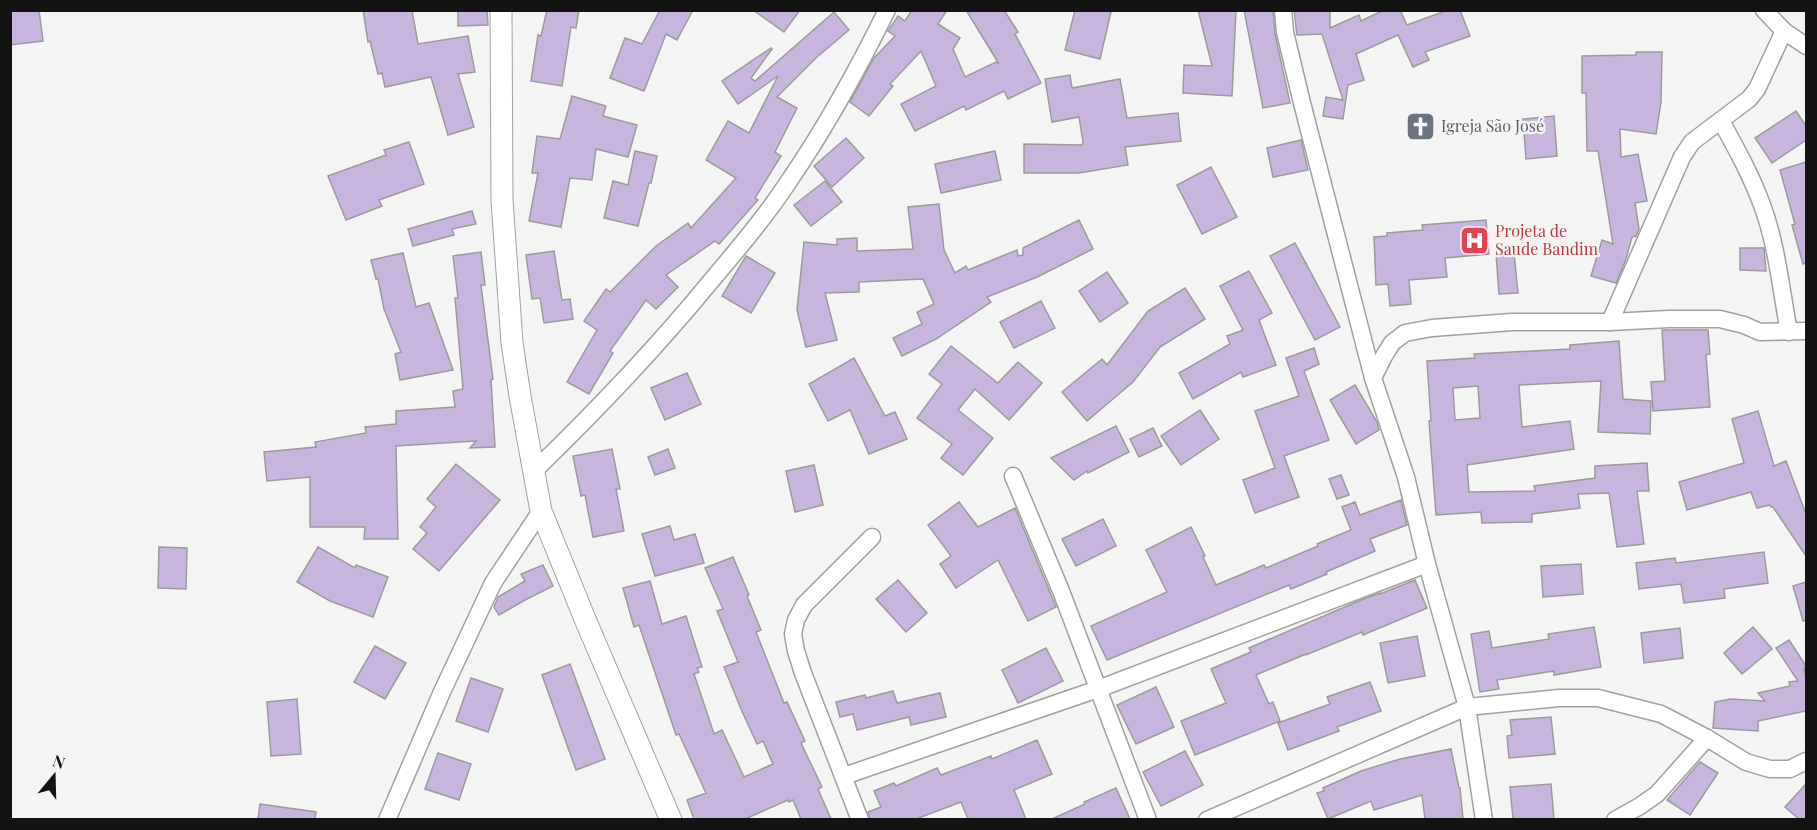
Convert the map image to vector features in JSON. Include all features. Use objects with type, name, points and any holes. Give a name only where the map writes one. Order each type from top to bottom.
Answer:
[{"type":"street","points":[[501,10],[502,200],[513,343],[520,396],[542,511],[585,619],[671,819]]},
{"type":"street","points":[[534,471],[585,421],[671,329],[739,248],[789,181],[873,38],[886,10]]},
{"type":"street","points":[[1283,10],[1285,32],[1302,103],[1373,378],[1406,477],[1427,564],[1467,707],[1484,819]]},
{"type":"street","points":[[1764,10],[1784,31],[1806,46]]},
{"type":"street","points":[[1610,322],[1682,157],[1692,142],[1704,131],[1749,99],[1757,89],[1784,31]]},
{"type":"street","points":[[1721,121],[1745,164],[1762,206],[1775,255],[1789,332]]},
{"type":"street","points":[[1373,378],[1392,343],[1405,333],[1432,328],[1512,322],[1720,319],[1760,332],[1806,331]]},
{"type":"street","points":[[1013,476],[1061,591],[1148,819]]},
{"type":"street","points":[[387,819],[493,583],[542,511]]},
{"type":"street","points":[[860,819],[803,673],[796,651],[794,634],[796,620],[804,605],[872,537]]},
{"type":"street","points":[[844,776],[1098,689],[1427,564]]},
{"type":"street","points":[[1207,819],[1467,707],[1559,698],[1598,698],[1661,714],[1746,762],[1770,769],[1790,769],[1806,761]]},
{"type":"street","points":[[1615,819],[1657,794],[1707,738]]},
{"type":"building","points":[[10,10],[39,10],[43,41],[10,45]]},
{"type":"building","points":[[363,10],[412,10],[418,44],[468,36],[475,72],[458,74],[474,127],[448,135],[431,77],[385,87],[382,73],[378,74],[370,41],[368,42]]},
{"type":"building","points":[[458,10],[487,10],[488,25],[458,26]]},
{"type":"building","points":[[547,10],[579,10],[576,28],[571,27],[562,86],[531,81],[538,35],[541,36]]},
{"type":"building","points":[[660,10],[693,10],[677,40],[666,34],[644,91],[610,78],[625,38],[642,44]]},
{"type":"building","points":[[753,10],[800,10],[784,32]]},
{"type":"building","points":[[912,10],[947,10],[938,24],[960,38],[953,49],[965,77],[996,62],[999,64],[966,10],[1004,10],[1018,32],[1015,34],[1041,83],[1008,99],[1004,91],[966,110],[964,106],[915,131],[901,104],[936,86],[921,51],[890,84],[893,86],[869,116],[850,102],[874,58],[895,36],[888,31],[898,16],[905,21]]},
{"type":"building","points":[[1075,10],[1111,12],[1100,59],[1065,50]]},
{"type":"building","points":[[1198,10],[1236,10],[1232,96],[1183,93],[1184,65],[1212,66]]},
{"type":"building","points":[[1244,10],[1273,10],[1275,34],[1290,103],[1263,108]]},
{"type":"building","points":[[1294,10],[1330,10],[1330,28],[1359,15],[1361,21],[1384,10],[1400,10],[1407,25],[1448,10],[1460,10],[1470,36],[1425,52],[1429,60],[1413,67],[1398,35],[1356,54],[1364,80],[1348,85],[1343,119],[1323,116],[1326,97],[1343,100],[1322,34],[1297,35]]},
{"type":"building","points":[[834,12],[849,30],[817,57],[777,97],[797,108],[775,152],[781,156],[755,198],[758,200],[719,244],[715,241],[666,275],[678,287],[656,309],[646,300],[610,351],[613,353],[589,394],[567,382],[597,330],[584,321],[606,289],[610,292],[656,246],[688,223],[691,228],[736,178],[706,160],[728,121],[749,133],[778,76],[738,104],[722,81],[771,48],[751,78],[755,81]]},
{"type":"building","points":[[1636,52],[1662,52],[1661,102],[1656,134],[1620,129],[1621,157],[1638,154],[1647,201],[1635,203],[1639,229],[1636,236],[1632,237],[1616,283],[1591,276],[1602,240],[1613,244],[1598,151],[1587,151],[1586,93],[1582,93],[1582,56],[1636,55]]},
{"type":"building","points":[[1070,75],[1072,88],[1120,79],[1127,118],[1178,113],[1181,141],[1125,147],[1128,165],[1079,173],[1024,173],[1024,144],[1082,145],[1079,117],[1052,122],[1045,79]]},
{"type":"building","points":[[572,96],[606,106],[603,116],[637,125],[628,157],[596,149],[592,180],[570,178],[561,227],[529,221],[538,173],[532,173],[537,136],[560,139]]},
{"type":"building","points":[[1796,111],[1806,126],[1806,140],[1772,163],[1755,138]]},
{"type":"building","points":[[1554,116],[1557,156],[1526,159],[1523,119]]},
{"type":"building","points":[[846,138],[864,158],[832,187],[814,166]]},
{"type":"building","points":[[1301,140],[1308,170],[1273,177],[1267,148]]},
{"type":"building","points":[[409,142],[424,184],[379,200],[382,206],[346,220],[328,176],[386,155],[384,150]]},
{"type":"building","points":[[635,151],[657,156],[638,226],[604,218],[613,181],[628,185]]},
{"type":"building","points":[[995,151],[1001,180],[941,193],[935,164]]},
{"type":"building","points":[[1806,162],[1806,263],[1803,264],[1780,170]]},
{"type":"building","points":[[1211,167],[1237,217],[1202,234],[1177,185]]},
{"type":"building","points":[[825,181],[842,202],[811,226],[794,205]]},
{"type":"building","points":[[939,204],[944,250],[955,273],[966,266],[968,270],[1017,250],[1018,256],[1023,255],[1023,248],[1079,220],[1093,249],[1037,277],[987,297],[991,302],[936,339],[902,356],[893,338],[922,324],[917,312],[934,304],[923,279],[859,282],[859,292],[825,293],[837,340],[806,347],[797,310],[804,242],[837,245],[837,239],[857,238],[857,251],[913,249],[908,207]]},
{"type":"building","points":[[472,211],[476,224],[452,229],[454,235],[413,246],[408,229]]},
{"type":"building","points":[[1486,220],[1489,254],[1445,258],[1447,277],[1409,280],[1411,304],[1390,306],[1388,284],[1376,285],[1374,237],[1387,236],[1387,233],[1423,230],[1422,225]]},
{"type":"building","points":[[1295,243],[1340,327],[1315,340],[1270,256]]},
{"type":"building","points":[[1740,248],[1764,248],[1766,271],[1740,270]]},
{"type":"building","points":[[554,251],[562,300],[570,299],[573,319],[544,323],[540,298],[532,299],[526,255]]},
{"type":"building","points":[[481,252],[485,285],[481,285],[493,379],[491,380],[495,447],[470,448],[476,441],[396,446],[398,539],[364,539],[365,527],[310,527],[310,477],[267,481],[264,452],[316,447],[315,442],[366,433],[365,427],[396,424],[396,411],[455,407],[453,391],[463,389],[455,298],[458,298],[453,256]]},
{"type":"building","points":[[403,253],[416,307],[429,303],[453,370],[400,380],[395,354],[401,352],[384,309],[378,279],[376,279],[371,260]]},
{"type":"building","points":[[1514,253],[1518,293],[1499,294],[1496,254]]},
{"type":"building","points":[[746,256],[775,273],[751,313],[722,296]]},
{"type":"building","points":[[1249,271],[1272,313],[1259,320],[1276,365],[1243,377],[1241,372],[1193,399],[1179,373],[1230,344],[1227,336],[1243,330],[1220,286]]},
{"type":"building","points":[[1107,272],[1128,303],[1100,322],[1079,291]]},
{"type":"building","points":[[1185,288],[1205,319],[1160,347],[1133,382],[1087,421],[1062,392],[1102,359],[1107,365],[1148,311]]},
{"type":"building","points":[[1041,301],[1055,328],[1014,348],[1000,322]]},
{"type":"building","points":[[1662,330],[1708,330],[1710,354],[1706,355],[1710,407],[1653,411],[1651,382],[1665,381]]},
{"type":"building","points":[[1619,341],[1623,399],[1651,401],[1650,434],[1598,432],[1601,381],[1519,385],[1522,427],[1570,421],[1574,449],[1467,465],[1469,492],[1535,491],[1534,486],[1595,478],[1595,466],[1647,463],[1649,491],[1637,491],[1644,544],[1617,547],[1609,493],[1578,494],[1580,508],[1532,514],[1532,522],[1482,523],[1481,512],[1436,515],[1427,361],[1475,358],[1474,354],[1570,349],[1570,345]],"holes":[[[1478,386],[1480,418],[1455,420],[1453,388]]]},
{"type":"building","points":[[951,346],[998,383],[1018,362],[1042,383],[1009,420],[975,389],[958,410],[993,438],[963,475],[941,458],[952,444],[917,418],[942,384],[929,374]]},
{"type":"building","points":[[1314,348],[1319,364],[1304,371],[1329,440],[1284,456],[1299,497],[1255,513],[1243,480],[1275,468],[1255,411],[1299,396],[1286,358]]},
{"type":"building","points":[[854,358],[885,416],[895,412],[907,439],[869,454],[850,410],[828,421],[809,384]]},
{"type":"building","points":[[687,373],[701,404],[665,420],[651,388]]},
{"type":"building","points":[[1355,385],[1377,422],[1379,430],[1356,444],[1330,400]]},
{"type":"building","points":[[1200,410],[1219,439],[1181,465],[1161,436]]},
{"type":"building","points":[[1758,411],[1774,466],[1786,461],[1806,514],[1806,556],[1773,507],[1770,505],[1757,508],[1751,492],[1687,510],[1679,482],[1744,463],[1732,419]]},
{"type":"building","points":[[1116,426],[1129,452],[1088,473],[1087,471],[1074,480],[1051,458]]},
{"type":"building","points":[[1153,428],[1162,446],[1139,457],[1130,439]]},
{"type":"building","points":[[612,449],[620,489],[616,489],[624,531],[593,537],[585,495],[581,496],[573,456]]},
{"type":"building","points":[[668,449],[675,468],[655,475],[648,457]]},
{"type":"building","points":[[456,464],[500,500],[439,571],[413,549],[427,533],[420,527],[436,507],[427,499]]},
{"type":"building","points":[[814,465],[823,505],[795,512],[786,471]]},
{"type":"building","points":[[1341,475],[1349,495],[1337,499],[1329,479]]},
{"type":"building","points":[[1401,500],[1407,525],[1370,539],[1375,551],[1291,589],[1289,585],[1107,660],[1091,626],[1167,592],[1146,550],[1191,527],[1216,585],[1264,565],[1266,568],[1351,530],[1342,507],[1355,502],[1360,515]]},
{"type":"building","points":[[959,502],[978,527],[1015,508],[1056,607],[1028,621],[998,560],[956,588],[940,564],[951,556],[928,525]]},
{"type":"building","points":[[1103,519],[1116,546],[1076,566],[1062,539]]},
{"type":"building","points":[[670,526],[674,540],[695,534],[704,563],[655,576],[642,534]]},
{"type":"building","points":[[159,547],[187,548],[186,589],[158,588]]},
{"type":"building","points":[[318,547],[355,568],[356,565],[388,577],[373,617],[330,601],[297,582]]},
{"type":"building","points":[[1764,552],[1768,583],[1724,589],[1725,598],[1684,603],[1681,584],[1639,589],[1636,563],[1675,558],[1676,563]]},
{"type":"building","points":[[733,557],[761,630],[756,632],[784,703],[787,702],[805,741],[801,743],[822,787],[818,789],[831,819],[801,819],[793,800],[789,802],[788,800],[745,819],[694,819],[687,800],[706,793],[679,734],[676,735],[639,625],[634,627],[623,588],[650,581],[662,624],[686,616],[702,667],[697,668],[699,672],[694,674],[714,734],[722,730],[744,777],[773,764],[763,741],[757,744],[724,667],[738,662],[717,611],[723,609],[705,568]]},
{"type":"building","points":[[1581,564],[1583,594],[1543,597],[1541,566]]},
{"type":"building","points":[[543,565],[553,586],[499,615],[494,607],[498,597],[525,581],[521,574]]},
{"type":"building","points":[[898,580],[927,613],[906,632],[876,599]]},
{"type":"building","points":[[1415,580],[1427,608],[1256,675],[1269,704],[1273,702],[1280,721],[1195,755],[1181,721],[1226,703],[1211,669],[1251,652],[1249,648],[1361,600]]},
{"type":"building","points":[[1806,582],[1806,620],[1803,621],[1793,586]]},
{"type":"building","points":[[1594,627],[1601,667],[1554,675],[1554,671],[1497,680],[1499,689],[1480,692],[1471,634],[1489,631],[1492,648],[1549,639],[1548,634]]},
{"type":"building","points":[[1753,627],[1772,649],[1742,674],[1724,653]]},
{"type":"building","points":[[1680,628],[1683,658],[1644,663],[1641,633]]},
{"type":"building","points":[[1417,636],[1425,676],[1388,683],[1380,643]]},
{"type":"building","points":[[1789,640],[1806,666],[1804,669],[1806,711],[1758,721],[1758,731],[1713,728],[1715,702],[1730,699],[1765,701],[1758,693],[1790,686],[1789,682],[1798,681],[1776,648]]},
{"type":"building","points":[[375,646],[406,663],[385,699],[354,682]]},
{"type":"building","points":[[1046,648],[1063,681],[1018,703],[1002,670]]},
{"type":"building","points":[[570,664],[605,759],[576,770],[542,675]]},
{"type":"building","points":[[471,678],[503,689],[488,732],[456,721]]},
{"type":"building","points":[[1370,682],[1381,711],[1337,727],[1339,731],[1288,750],[1278,723],[1330,704],[1327,697]]},
{"type":"building","points":[[1156,687],[1174,727],[1136,744],[1117,705]]},
{"type":"building","points":[[893,691],[897,703],[940,693],[946,717],[911,725],[909,717],[857,730],[853,714],[840,717],[836,702]]},
{"type":"building","points":[[297,699],[301,754],[271,756],[267,702]]},
{"type":"building","points":[[1551,717],[1555,754],[1509,758],[1507,736],[1512,735],[1510,720]]},
{"type":"building","points":[[1037,740],[1052,774],[1014,790],[1026,819],[968,819],[961,802],[916,819],[870,819],[868,812],[881,807],[874,791],[894,783],[896,786],[937,768],[941,775],[991,756],[992,759]]},
{"type":"building","points":[[1451,749],[1460,788],[1463,819],[1425,819],[1422,795],[1374,810],[1371,801],[1328,819],[1317,793],[1324,791],[1323,788],[1361,771],[1400,759]]},
{"type":"building","points":[[1185,751],[1203,785],[1161,806],[1143,772]]},
{"type":"building","points":[[438,753],[471,764],[459,800],[425,789]]},
{"type":"building","points":[[1700,762],[1718,773],[1690,815],[1667,800]]},
{"type":"building","points":[[1551,784],[1554,819],[1513,819],[1510,787]]},
{"type":"building","points":[[1806,784],[1806,819],[1799,819],[1785,807]]},
{"type":"building","points":[[1116,788],[1130,819],[1052,819],[1085,804],[1084,802]]},
{"type":"building","points":[[260,804],[316,812],[315,819],[258,819]]},
{"type":"place","name":"Igreja São José","points":[[1420,126]]},
{"type":"place","name":"Projeta de Saude Bandim","points":[[1474,240]]}]
